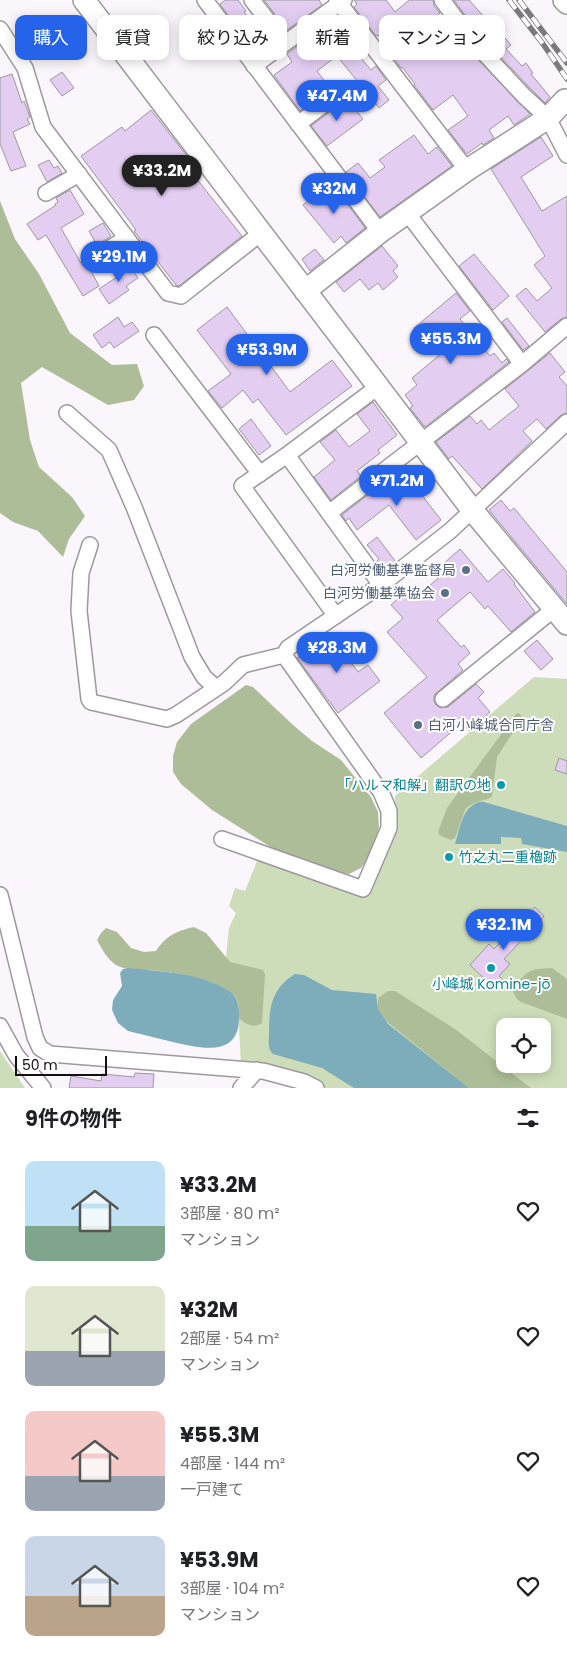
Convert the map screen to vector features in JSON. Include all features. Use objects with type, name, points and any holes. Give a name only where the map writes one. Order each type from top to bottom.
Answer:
[{"type":"street","points":[[84,0],[421,443],[560,616],[443,700]]},
{"type":"street","points":[[205,0],[380,232]]},
{"type":"street","points":[[252,0],[264,15]]},
{"type":"street","points":[[442,0],[471,39],[524,96],[548,118],[567,155]]},
{"type":"street","points":[[564,0],[567,3]]},
{"type":"street","points":[[287,41],[340,1],[467,170]]},
{"type":"street","points":[[0,29],[25,68],[43,127],[168,293],[181,296],[261,233]]},
{"type":"street","points":[[254,66],[262,60]]},
{"type":"street","points":[[298,124],[343,90]]},
{"type":"street","points":[[305,291],[380,232],[408,214],[467,170],[548,118],[565,100]]},
{"type":"street","points":[[46,193],[79,174]]},
{"type":"street","points":[[408,214],[522,364]]},
{"type":"street","points":[[90,260],[127,238]]},
{"type":"street","points":[[329,513],[522,364],[567,326]]},
{"type":"street","points":[[154,335],[260,474]]},
{"type":"street","points":[[336,616],[242,486],[287,455],[378,386]]},
{"type":"street","points":[[68,413],[109,450],[134,507],[192,657],[204,677],[216,688]]},
{"type":"street","points":[[90,546],[81,573],[79,611],[89,700],[167,719],[216,688],[244,665],[284,655],[288,648],[380,585],[450,531],[567,422]]},
{"type":"street","points":[[287,455],[380,585]]},
{"type":"street","points":[[222,839],[364,889],[389,828],[390,811],[382,792],[284,655]]},
{"type":"street","points":[[0,895],[35,1036],[40,1048],[50,1054],[257,1070],[304,1082],[316,1088]]},
{"type":"street","points":[[0,1026],[16,1055],[43,1088]]},
{"type":"street","points":[[241,1088],[257,1070]]},
{"type":"green space","points":[[0,201],[15,239],[39,274],[70,333],[112,365],[137,364],[144,386],[134,400],[108,405],[42,367],[21,383],[30,440],[39,467],[72,497],[85,516],[69,539],[63,557],[38,531],[13,522],[0,513]]},
{"type":"green space","points":[[534,677],[567,679],[567,1088],[324,1088],[306,1078],[241,1065],[238,1007],[226,957],[229,928],[236,913],[229,906],[235,888],[245,891],[260,854],[366,892],[395,813],[395,796]]},
{"type":"green space","points":[[246,685],[253,687],[312,741],[341,760],[371,797],[378,812],[379,828],[369,857],[361,868],[349,874],[333,872],[285,856],[212,810],[181,784],[173,772],[173,756],[177,742],[191,724]]},
{"type":"green space","points":[[518,713],[521,715],[521,720],[497,757],[492,796],[472,804],[465,810],[455,838],[451,840],[439,835],[438,832],[447,808]]},
{"type":"green space","points":[[194,927],[206,933],[230,962],[263,970],[265,975],[262,1023],[253,1026],[241,1020],[239,1018],[237,998],[228,990],[195,977],[120,967],[107,957],[97,940],[106,928],[117,932],[131,948],[144,952],[156,951],[172,935]]},
{"type":"green space","points":[[552,968],[567,979],[567,1019],[521,1002],[512,990],[523,977],[533,970]]},
{"type":"green space","points":[[388,991],[395,991],[455,1029],[496,1061],[496,1073],[512,1073],[531,1088],[469,1088],[385,1020],[378,1009],[378,998]]},
{"type":"green space","points":[[0,1051],[25,1088],[0,1088]]},
{"type":"water","points":[[479,802],[567,826],[567,852],[522,844],[521,838],[501,837],[501,844],[455,844],[465,814],[473,805]]},
{"type":"water","points":[[123,969],[192,976],[216,984],[231,992],[236,998],[239,1009],[238,1030],[233,1039],[226,1045],[206,1048],[128,1031],[118,1023],[112,1010],[113,1000],[122,986],[120,973]]},
{"type":"water","points":[[295,974],[304,975],[332,990],[376,994],[378,1009],[388,1024],[469,1088],[354,1088],[322,1068],[273,1054],[269,1044],[271,1006],[281,985]]},
{"type":"building","points":[[225,0],[238,0],[246,11],[244,12],[246,15],[228,15],[220,4]]},
{"type":"building","points":[[264,0],[319,0],[322,5],[308,15],[297,15],[297,23],[287,30],[287,15],[276,15]]},
{"type":"building","points":[[354,0],[386,0],[395,12],[409,0],[433,0],[434,6],[440,13],[438,15],[379,15],[379,36],[376,36],[369,27],[369,15],[360,15],[354,7],[357,4]]},
{"type":"building","points":[[454,0],[469,0],[482,15],[465,15]]},
{"type":"building","points":[[505,38],[511,45],[506,49],[522,66],[526,63],[533,73],[531,74],[550,97],[545,103],[504,60]]},
{"type":"building","points":[[297,46],[297,60],[332,60],[317,71],[330,88],[300,111],[274,75],[292,62],[287,54]]},
{"type":"building","points":[[340,60],[363,60],[371,70],[376,66],[386,80],[378,86],[389,100],[379,108]]},
{"type":"building","points":[[395,60],[478,60],[530,114],[514,125],[508,116],[489,130],[494,138],[483,145],[482,143],[467,154],[448,130],[468,116],[453,95],[433,110]]},
{"type":"building","points":[[62,72],[74,88],[62,96],[50,80]]},
{"type":"building","points":[[12,74],[22,103],[24,101],[30,117],[27,119],[30,124],[13,132],[26,166],[11,171],[0,144],[0,78]]},
{"type":"building","points":[[347,99],[363,119],[327,146],[311,126]]},
{"type":"building","points":[[151,110],[197,169],[192,173],[242,236],[179,286],[176,285],[134,231],[136,230],[81,156],[122,127],[125,131]]},
{"type":"building","points":[[414,135],[428,154],[437,147],[452,166],[380,217],[346,172],[358,163],[370,178],[385,167],[379,160]]},
{"type":"building","points":[[541,137],[553,156],[521,177],[542,211],[567,196],[567,317],[561,319],[545,332],[516,296],[526,288],[537,301],[552,288],[534,265],[545,256],[491,169]]},
{"type":"building","points":[[49,160],[54,168],[58,166],[62,173],[47,182],[38,165]]},
{"type":"building","points":[[332,183],[365,228],[346,243],[341,236],[334,243],[303,205]]},
{"type":"building","points":[[70,190],[84,214],[61,228],[82,265],[90,269],[99,286],[83,296],[46,235],[38,240],[27,224],[56,205],[58,202],[56,198]]},
{"type":"building","points":[[103,223],[111,236],[97,245],[89,231]]},
{"type":"building","points":[[382,246],[398,266],[393,271],[398,277],[383,290],[378,283],[369,290],[360,279],[344,292],[336,282]]},
{"type":"building","points":[[315,249],[324,260],[310,271],[302,259]]},
{"type":"building","points":[[474,254],[509,296],[493,310],[459,266]]},
{"type":"building","points":[[126,261],[138,278],[126,286],[129,290],[109,304],[99,289],[120,275],[115,267]]},
{"type":"building","points":[[456,293],[470,311],[460,319],[490,356],[494,353],[502,363],[506,359],[509,362],[425,427],[410,408],[413,406],[405,395],[417,385],[412,378],[454,343],[438,323],[421,337],[414,328]]},
{"type":"building","points":[[227,307],[290,392],[332,360],[352,386],[286,435],[258,399],[253,403],[243,390],[222,408],[208,391],[231,374],[197,330]]},
{"type":"building","points":[[118,317],[124,327],[132,322],[139,331],[114,348],[110,342],[102,348],[93,335]]},
{"type":"building","points":[[507,318],[529,346],[523,350],[502,322]]},
{"type":"building","points":[[550,353],[565,372],[559,377],[567,386],[567,413],[561,415],[546,429],[537,419],[523,431],[532,441],[482,489],[452,456],[449,459],[436,442],[470,416],[477,424],[481,420],[489,430],[519,406],[505,389]]},
{"type":"building","points":[[373,402],[397,435],[378,450],[380,453],[357,471],[361,476],[331,500],[314,477],[335,460],[320,442],[336,430],[349,447],[370,431],[357,414]]},
{"type":"building","points":[[251,419],[271,446],[259,455],[239,429]]},
{"type":"building","points":[[404,472],[441,520],[416,540],[389,505],[357,530],[349,518],[346,521],[342,515],[373,491],[376,494]]},
{"type":"building","points":[[501,500],[510,511],[514,508],[567,572],[567,604],[489,510]]},
{"type":"building","points":[[377,537],[396,562],[383,572],[376,562],[379,559],[367,545]]},
{"type":"building","points":[[460,549],[488,582],[503,569],[535,612],[511,632],[488,606],[485,609],[470,592],[437,620],[461,647],[464,645],[470,653],[458,664],[463,670],[434,695],[435,704],[440,708],[448,707],[476,684],[484,692],[478,698],[490,712],[469,731],[462,723],[421,758],[384,713],[427,677],[387,632],[403,618],[391,605],[410,588],[417,596],[447,571],[442,565]]},
{"type":"building","points":[[330,634],[358,672],[368,665],[380,681],[338,713],[297,658]]},
{"type":"building","points":[[537,640],[553,659],[541,670],[524,651]]},
{"type":"building","points":[[559,758],[567,761],[567,774],[555,770]]},
{"type":"building","points":[[535,907],[544,916],[504,959],[510,964],[499,976],[504,981],[496,990],[470,965],[489,944],[494,949]]},
{"type":"building","points":[[135,1073],[154,1074],[153,1088],[69,1088],[71,1076],[101,1081],[102,1074],[134,1077]]},
{"type":"railway","points":[[509,0],[567,79]]},
{"type":"railway","points":[[519,0],[567,63]]},
{"type":"place","name":"白河労働基準監督局","points":[[466,570]]},
{"type":"place","name":"白河労働基準協会","points":[[445,593]]},
{"type":"place","name":"白河小峰城合同庁舎","points":[[418,725]]},
{"type":"place","name":"「ハルマ和解」翻訳の地","points":[[501,785]]},
{"type":"place","name":"竹之丸二重櫓跡","points":[[449,857]]},
{"type":"place","name":"小峰城 Komine-jō","points":[[491,968]]}]
